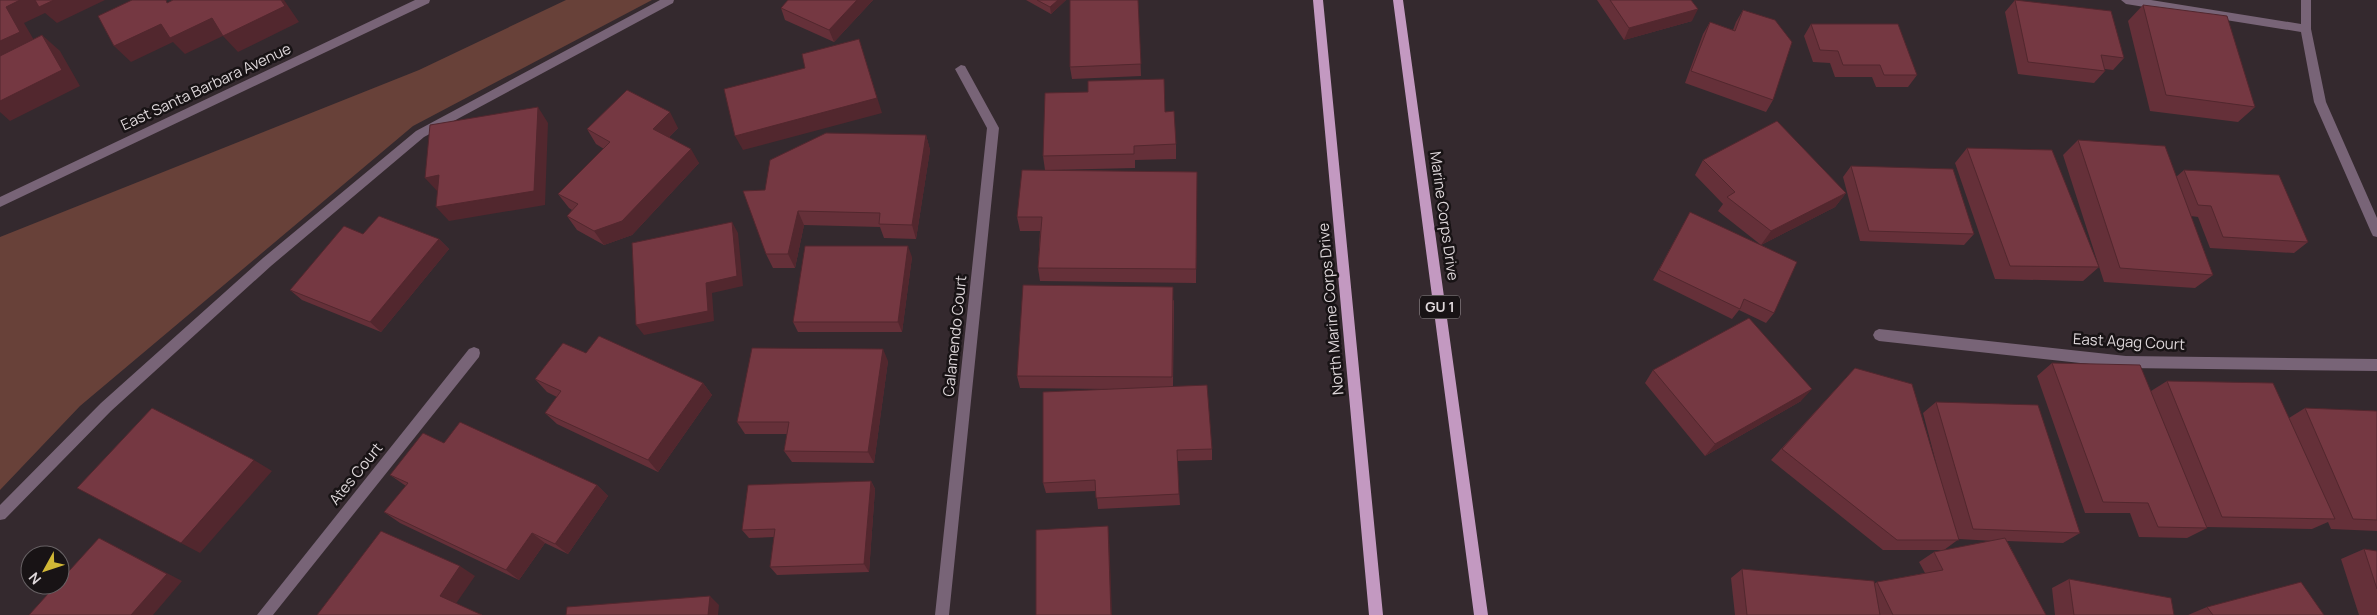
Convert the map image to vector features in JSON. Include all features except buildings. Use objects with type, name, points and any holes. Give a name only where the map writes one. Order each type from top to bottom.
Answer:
[{"type":"main road","name":"North Marine Corps Drive","points":[[1318,0],[1376,615]]},
{"type":"main road","name":"Marine Corps Drive","points":[[1398,0],[1481,615]]},
{"type":"street","name":"East Santa Barbara Avenue","points":[[0,202],[425,0]]},
{"type":"street","points":[[0,514],[106,407],[267,262],[420,134],[669,0]]},
{"type":"street","points":[[2126,0],[2306,29]]},
{"type":"street","points":[[2306,0],[2306,29],[2320,102],[2377,232]]},
{"type":"street","name":"Calamendo Court","points":[[942,615],[993,128],[961,69]]},
{"type":"street","name":"East Agag Court","points":[[1880,335],[2126,362],[2377,365]]},
{"type":"street","name":"Ates Court","points":[[264,615],[474,353]]},
{"type":"shaded area","points":[[566,0],[652,0],[413,126],[80,406],[0,490],[0,237],[419,70]]}]
